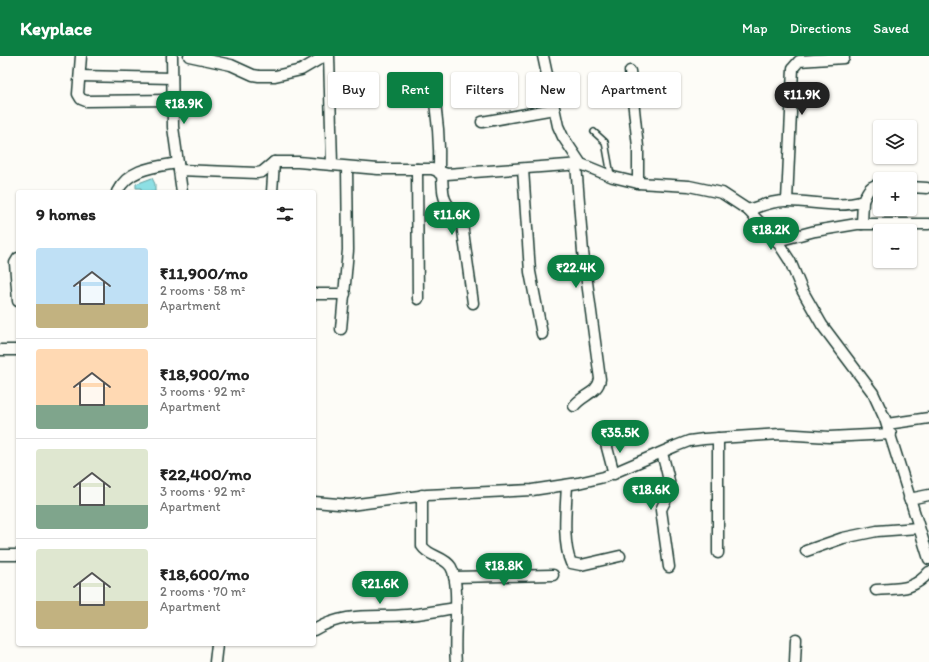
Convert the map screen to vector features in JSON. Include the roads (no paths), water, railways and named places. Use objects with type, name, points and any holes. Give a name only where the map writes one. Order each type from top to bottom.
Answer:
[{"type":"street","points":[[81,56],[78,94],[80,99],[86,101],[172,100]]},
{"type":"street","points":[[172,56],[173,127],[182,190]]},
{"type":"street","points":[[189,56],[231,65],[253,75],[259,76],[276,76],[301,70],[325,56]]},
{"type":"street","points":[[329,56],[332,164]]},
{"type":"street","points":[[543,56],[554,109],[562,137],[578,164],[583,252],[600,379],[596,389],[578,400],[574,406]]},
{"type":"street","points":[[787,201],[793,68],[799,61],[844,58]]},
{"type":"street","points":[[630,70],[638,147],[638,183]]},
{"type":"street","points":[[80,76],[172,78]]},
{"type":"street","points":[[437,108],[444,201],[450,209],[459,215],[462,224],[473,304]]},
{"type":"street","points":[[482,122],[554,109]]},
{"type":"street","points":[[272,190],[274,162]]},
{"type":"street","points":[[119,190],[130,176],[137,172],[179,167],[257,174],[262,172],[274,162],[332,164],[346,167],[417,169],[457,174],[578,164],[611,176],[638,183],[689,186],[722,193],[748,210],[778,241],[790,261],[802,290],[816,315],[835,344],[873,393],[891,434],[909,499],[929,560]]},
{"type":"street","points":[[341,328],[345,294],[349,226],[346,167]]},
{"type":"street","points":[[417,169],[418,300]]},
{"type":"street","points":[[522,169],[530,272],[542,334]]},
{"type":"street","points":[[862,224],[863,201],[867,190],[873,186]]},
{"type":"street","points":[[917,187],[927,188]]},
{"type":"street","points":[[748,210],[776,201],[831,204],[856,203],[863,201]]},
{"type":"street","points":[[778,241],[815,231],[862,224],[929,224]]},
{"type":"street","points":[[16,260],[14,263],[16,282]]},
{"type":"street","points":[[316,294],[345,294]]},
{"type":"street","points":[[0,350],[16,350]]},
{"type":"street","points":[[887,424],[929,418]]},
{"type":"street","points":[[316,502],[350,505],[422,495],[532,490],[604,478],[689,441],[781,434],[829,437],[891,434]]},
{"type":"street","points":[[718,438],[718,553]]},
{"type":"street","points":[[605,440],[614,474]]},
{"type":"street","points":[[662,453],[670,487],[669,493],[663,503],[662,510],[669,567]]},
{"type":"street","points":[[567,484],[567,543],[571,563],[581,565],[620,556]]},
{"type":"street","points":[[422,495],[422,546],[425,551],[447,562],[451,568],[454,578],[456,608],[456,662]]},
{"type":"street","points":[[909,499],[929,495]]},
{"type":"street","points":[[806,551],[843,538],[877,531],[918,528]]},
{"type":"street","points":[[0,555],[16,555]]},
{"type":"street","points":[[876,590],[914,586],[920,583],[929,572]]},
{"type":"street","points":[[454,578],[553,575]]},
{"type":"street","points":[[316,629],[346,617],[407,615],[456,608]]},
{"type":"street","points":[[796,639],[796,662]]},
{"type":"street","points":[[215,662],[217,646]]},
{"type":"lane","points":[[594,132],[605,142],[611,176]]},
{"type":"water","points":[[152,178],[155,184],[155,190],[141,190],[141,188],[136,188],[136,184]]}]
